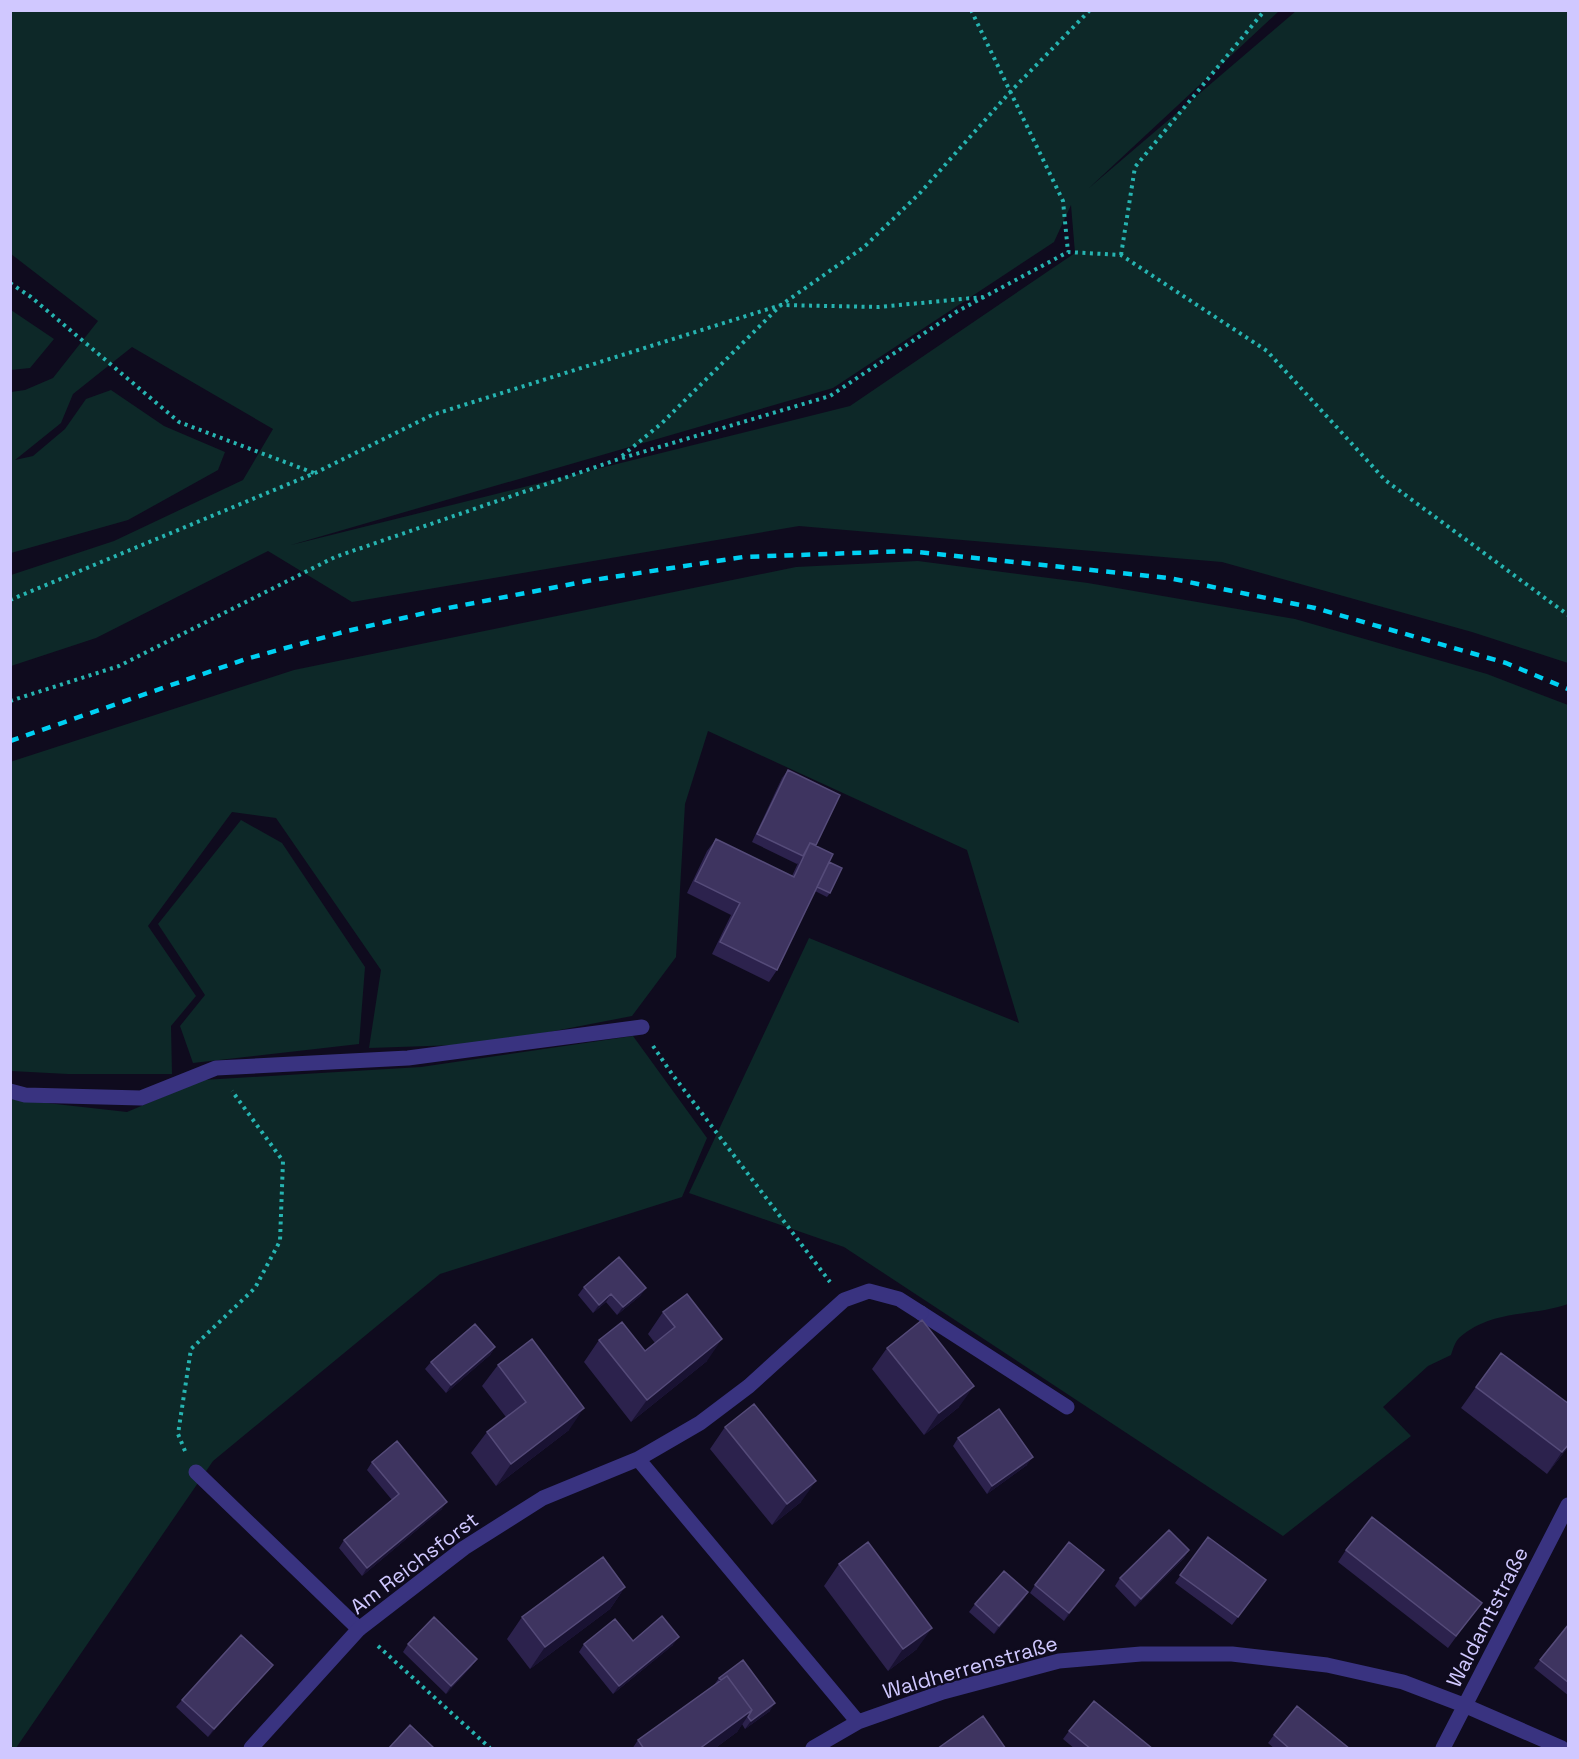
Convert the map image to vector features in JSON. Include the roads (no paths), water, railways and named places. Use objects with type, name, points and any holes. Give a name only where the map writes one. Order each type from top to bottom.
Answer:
[{"type":"street","points":[[10,1091],[25,1095],[141,1098],[216,1068],[408,1058],[642,1027]]},
{"type":"street","name":"Am Reichsforst","points":[[251,1749],[359,1629],[464,1548],[543,1498],[638,1459],[700,1424],[741,1392],[844,1300],[869,1291],[898,1299],[1068,1407]]},
{"type":"street","points":[[638,1459],[858,1722]]},
{"type":"street","points":[[196,1472],[359,1629]]},
{"type":"street","name":"Waldamtstraße","points":[[1443,1749],[1569,1505]]},
{"type":"street","name":"Waldherrenstraße","points":[[813,1749],[858,1722],[943,1692],[1059,1661],[1141,1654],[1232,1654],[1326,1665],[1403,1682],[1466,1706],[1562,1749]]},
{"type":"railway","points":[[10,741],[246,659],[347,631],[438,610],[587,581],[743,557],[908,551],[1169,578],[1315,608],[1506,663],[1568,689]]}]
